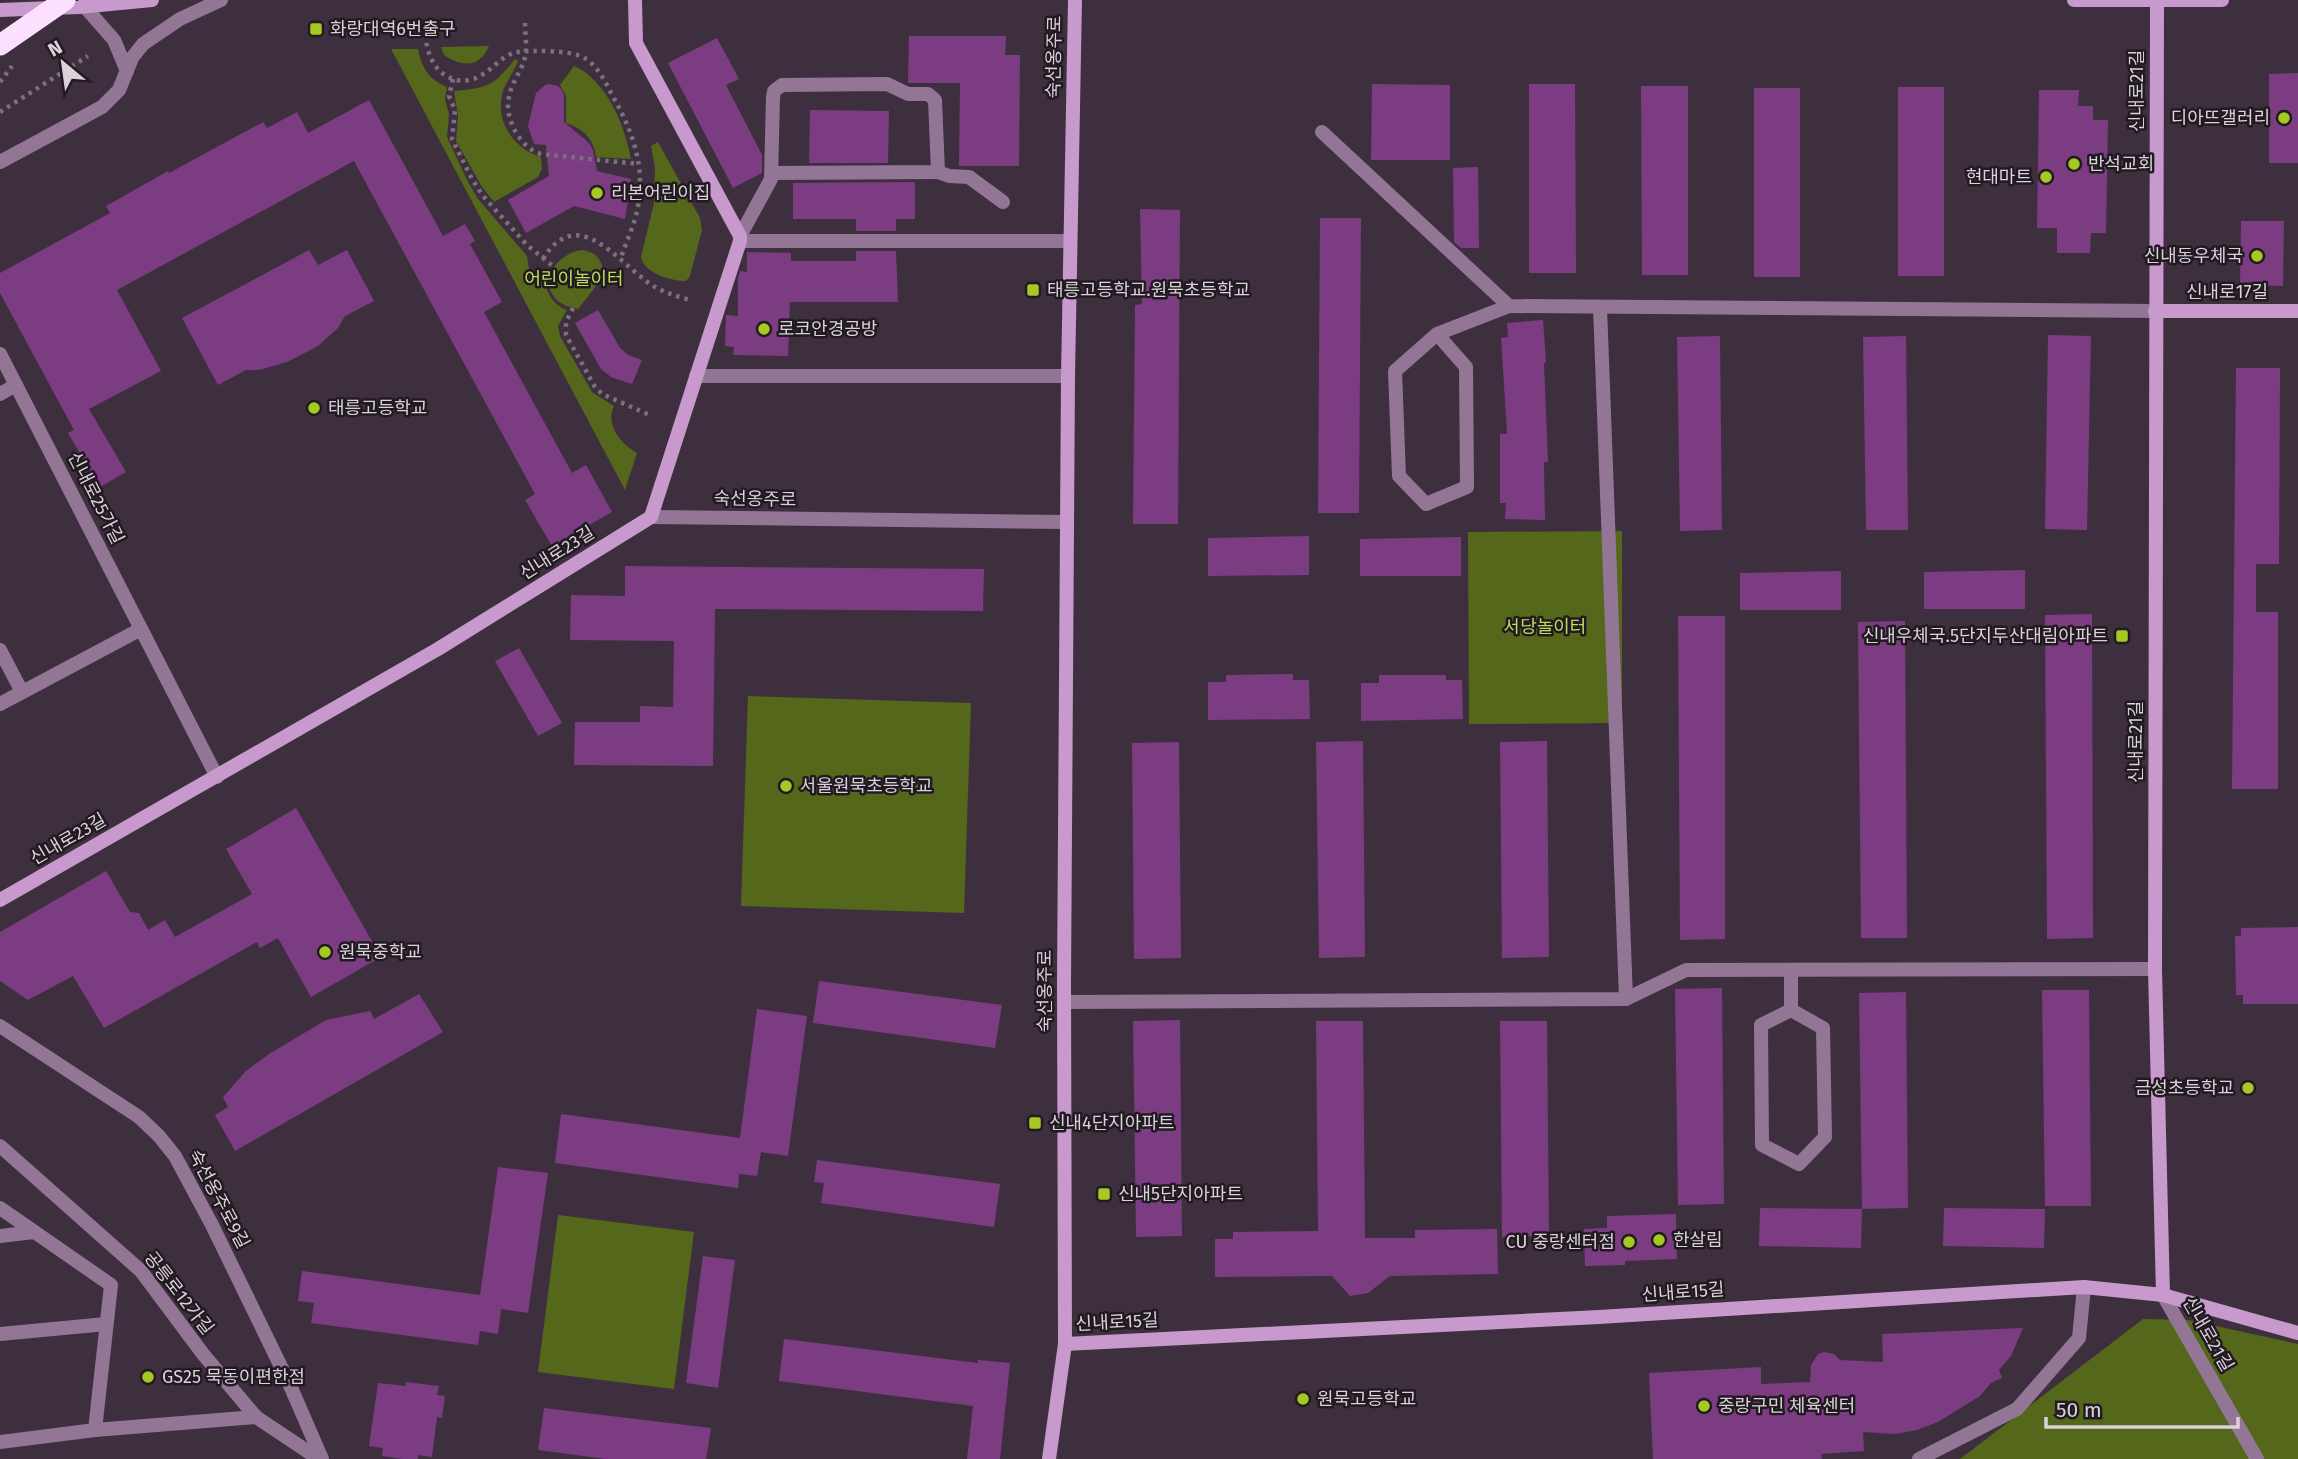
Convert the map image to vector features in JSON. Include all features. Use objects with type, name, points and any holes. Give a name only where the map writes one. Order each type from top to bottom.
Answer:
[{"type":"highway","points":[[0,45],[76,5]]},
{"type":"street","points":[[0,10],[152,0]]},
{"type":"street","points":[[0,162],[102,107],[118,90],[134,54],[146,41],[186,16],[221,0]]},
{"type":"street","points":[[635,0],[636,43],[740,239]]},
{"type":"street","name":"숙선옹주로","points":[[1049,1459],[1065,1344],[1064,1002],[1069,241],[1075,0]]},
{"type":"street","points":[[2074,0],[2222,0]]},
{"type":"street","name":"신내로21길","points":[[2157,1],[2155,969],[2163,1295],[2257,1459]]},
{"type":"street","points":[[76,5],[114,40],[127,71]]},
{"type":"street","points":[[652,517],[740,239],[773,173],[773,97],[778,87],[887,84],[908,94],[932,96],[937,108],[938,172]]},
{"type":"street","points":[[1322,132],[1509,306]]},
{"type":"street","points":[[773,173],[938,172],[974,180],[1003,202]]},
{"type":"street","points":[[740,239],[1069,241]]},
{"type":"street","points":[[1437,334],[1465,367],[1467,487],[1426,504],[1399,476],[1395,371],[1437,334],[1509,306],[2155,311]]},
{"type":"street","points":[[1600,307],[1626,999]]},
{"type":"street","name":"신내로17길","points":[[2155,311],[2298,311]]},
{"type":"street","name":"신내로25가길","points":[[0,354],[217,777]]},
{"type":"street","points":[[696,376],[1068,376]]},
{"type":"street","points":[[0,394],[16,385]]},
{"type":"street","name":"숙선옹주로","points":[[652,517],[1067,522]]},
{"type":"street","name":"신내로23길","points":[[0,900],[438,649],[652,517]]},
{"type":"street","points":[[0,704],[141,629]]},
{"type":"street","points":[[0,650],[22,692]]},
{"type":"street","points":[[1064,1002],[1626,999],[1686,970],[2155,969]]},
{"type":"street","points":[[1791,970],[1791,1010]]},
{"type":"street","points":[[1791,1010],[1823,1028],[1825,1137],[1799,1164],[1762,1145],[1761,1025],[1791,1010]]},
{"type":"street","name":"숙선옹주로9길","points":[[0,1026],[139,1117],[175,1156],[289,1383],[320,1459]]},
{"type":"street","name":"공릉로12가길","points":[[0,1146],[141,1271],[203,1354],[256,1417]]},
{"type":"street","points":[[0,1208],[111,1285],[95,1430]]},
{"type":"street","points":[[0,1236],[34,1232]]},
{"type":"street","points":[[1919,1459],[2017,1409],[2079,1338],[2084,1287]]},
{"type":"street","name":"신내로15길","points":[[1065,1344],[1598,1317],[2084,1287],[2163,1295],[2298,1333]]},
{"type":"street","points":[[0,1334],[106,1324]]},
{"type":"street","points":[[0,1441],[256,1417]]},
{"type":"street","name":"숙선옹주로9길","points":[[256,1417],[320,1459]]},
{"type":"path","points":[[525,23],[526,52],[508,101],[514,127],[525,145],[541,154],[638,164]]},
{"type":"path","points":[[424,26],[428,55],[434,64],[453,79],[475,78],[487,73],[514,53],[569,53],[586,59],[594,66],[624,116],[636,149],[639,200],[620,260]]},
{"type":"path","points":[[0,112],[88,56]]},
{"type":"path","points":[[453,79],[449,96],[454,110],[452,139],[460,157],[483,196],[527,245],[554,267]]},
{"type":"path","points":[[543,259],[554,244],[563,239],[579,235],[597,240],[652,285],[690,300]]},
{"type":"path","points":[[573,308],[566,322],[566,335],[594,387],[602,394],[652,416]]},
{"type":"green space","points":[[489,46],[481,58],[470,63],[450,59],[444,55],[441,47]]},
{"type":"green space","points":[[391,49],[418,49],[427,72],[447,87],[447,137],[467,180],[478,199],[527,256],[533,276],[545,282],[552,299],[567,310],[558,326],[560,336],[592,392],[614,406],[613,427],[625,445],[637,453],[625,490]]},
{"type":"green space","points":[[515,59],[518,61],[503,91],[501,113],[508,132],[515,141],[522,148],[541,157],[542,169],[538,177],[494,202],[482,187],[456,141],[458,116],[454,91],[475,89],[489,84]]},
{"type":"green space","points":[[574,66],[596,82],[605,93],[619,118],[631,159],[596,157],[587,135],[566,123],[566,96],[560,85]]},
{"type":"green space","points":[[658,142],[700,218],[702,230],[690,276],[686,281],[673,280],[653,272],[643,263],[641,257],[654,203],[655,168],[651,146]]},
{"type":"green space","name":"어린이놀이터","points":[[582,250],[598,258],[604,276],[578,309],[558,301],[549,285],[553,269],[558,262],[573,252]]},
{"type":"green space","name":"서당놀이터","points":[[1622,531],[1622,723],[1469,724],[1468,532]]},
{"type":"green space","points":[[748,696],[971,703],[964,913],[741,906]]},
{"type":"green space","points":[[558,1215],[694,1232],[674,1389],[538,1372]]},
{"type":"green space","points":[[2143,1319],[2188,1320],[2298,1344],[2298,1459],[1960,1459]]},
{"type":"building","points":[[909,36],[1006,36],[1005,55],[1020,55],[1019,166],[959,166],[960,83],[908,83]]},
{"type":"building","points":[[717,38],[739,79],[726,85],[762,155],[762,173],[733,188],[668,63]]},
{"type":"building","name":"디아뜨갤러리","points":[[2298,73],[2298,163],[2269,163],[2269,74]]},
{"type":"building","points":[[549,84],[562,90],[564,122],[589,143],[597,171],[631,179],[625,219],[574,206],[526,233],[508,200],[549,176],[546,145],[534,144],[528,126],[536,93]]},
{"type":"building","points":[[1372,84],[1450,85],[1450,160],[1371,160]]},
{"type":"building","points":[[1529,84],[1575,84],[1576,273],[1529,273]]},
{"type":"building","points":[[1641,86],[1688,86],[1688,275],[1642,275]]},
{"type":"building","points":[[1898,87],[1944,87],[1944,276],[1898,276]]},
{"type":"building","points":[[1754,88],[1800,88],[1800,277],[1754,277]]},
{"type":"building","points":[[2039,90],[2079,90],[2078,106],[2093,106],[2093,120],[2108,120],[2106,233],[2091,233],[2090,253],[2057,253],[2057,228],[2037,228]]},
{"type":"building","points":[[369,100],[443,236],[465,224],[475,241],[470,244],[502,302],[484,312],[572,473],[586,465],[612,512],[552,546],[525,500],[535,494],[354,161],[117,290],[161,371],[89,409],[126,472],[100,487],[68,433],[74,430],[0,293],[0,273],[110,213],[106,206],[168,171],[169,173],[263,122],[267,128],[297,112],[308,133]]},
{"type":"building","points":[[810,110],[889,111],[888,163],[809,163]]},
{"type":"building","points":[[1478,167],[1479,248],[1461,248],[1454,242],[1453,168]]},
{"type":"building","points":[[915,182],[915,219],[896,219],[896,231],[856,231],[856,219],[793,219],[793,183]]},
{"type":"building","points":[[1140,209],[1180,210],[1178,524],[1133,524],[1135,305],[1142,304]]},
{"type":"building","points":[[1320,218],[1361,218],[1359,513],[1318,513]]},
{"type":"building","points":[[2241,221],[2284,221],[2283,286],[2240,285]]},
{"type":"building","points":[[309,250],[318,265],[347,250],[374,301],[345,316],[338,328],[318,346],[287,362],[259,370],[246,370],[218,385],[182,318]]},
{"type":"building","points":[[856,251],[896,251],[898,302],[790,302],[788,356],[733,355],[734,347],[725,346],[726,315],[738,316],[738,278],[740,271],[747,272],[747,252],[791,253],[791,261],[856,261]]},
{"type":"building","points":[[598,310],[620,348],[628,355],[642,360],[632,384],[611,377],[601,369],[575,323]]},
{"type":"building","points":[[1543,320],[1548,462],[1544,462],[1545,520],[1505,519],[1506,503],[1500,503],[1500,434],[1507,434],[1501,338],[1508,337],[1507,323]]},
{"type":"building","points":[[2048,335],[2091,336],[2087,530],[2045,529]]},
{"type":"building","points":[[1720,336],[1722,530],[1680,531],[1677,337]]},
{"type":"building","points":[[1906,336],[1908,530],[1866,530],[1863,337]]},
{"type":"building","points":[[2236,368],[2280,368],[2279,564],[2256,564],[2256,612],[2278,612],[2278,789],[2232,789]]},
{"type":"building","points":[[1309,536],[1309,575],[1208,576],[1208,538]]},
{"type":"building","points":[[1461,537],[1461,576],[1360,576],[1360,539]]},
{"type":"building","points":[[625,566],[984,569],[983,611],[715,609],[713,766],[574,765],[575,722],[640,722],[640,706],[673,707],[674,641],[570,640],[571,595],[625,596]]},
{"type":"building","points":[[2025,570],[2025,609],[1924,609],[1924,572]]},
{"type":"building","points":[[1841,571],[1841,610],[1740,610],[1740,573]]},
{"type":"building","points":[[2092,614],[2093,938],[2047,939],[2045,615]]},
{"type":"building","points":[[1678,616],[1725,616],[1725,939],[1680,940]]},
{"type":"building","points":[[1905,621],[1907,938],[1861,938],[1858,622]]},
{"type":"building","points":[[519,648],[562,723],[538,736],[495,661]]},
{"type":"building","points":[[1293,674],[1293,680],[1309,680],[1310,719],[1208,720],[1208,682],[1226,682],[1226,675]]},
{"type":"building","points":[[1379,675],[1446,675],[1446,680],[1462,680],[1463,719],[1361,721],[1361,683],[1379,683]]},
{"type":"building","points":[[1363,741],[1365,957],[1319,958],[1316,742]]},
{"type":"building","points":[[1547,741],[1549,957],[1502,958],[1500,742]]},
{"type":"building","points":[[1179,742],[1181,958],[1134,959],[1132,743]]},
{"type":"building","points":[[296,808],[381,957],[311,997],[278,938],[260,948],[257,942],[104,1028],[73,976],[28,1000],[0,981],[0,932],[106,871],[130,912],[139,913],[148,930],[165,920],[175,937],[252,894],[226,849]]},
{"type":"building","points":[[2298,927],[2298,1004],[2243,1004],[2243,995],[2236,995],[2235,936],[2241,936],[2241,928]]},
{"type":"building","points":[[819,981],[1002,1005],[995,1048],[813,1023]]},
{"type":"building","points":[[1722,988],[1724,1204],[1678,1205],[1675,989]]},
{"type":"building","points":[[2042,990],[2089,990],[2091,1206],[2045,1206]]},
{"type":"building","points":[[1906,992],[1908,1208],[1862,1209],[1859,993]]},
{"type":"building","points":[[419,994],[443,1032],[235,1151],[215,1115],[228,1107],[223,1097],[246,1071],[326,1020],[370,1011],[374,1019]]},
{"type":"building","points":[[757,1009],[807,1016],[788,1156],[761,1152],[757,1176],[739,1174],[738,1188],[555,1163],[561,1114],[740,1138]]},
{"type":"building","points":[[1180,1020],[1182,1236],[1136,1237],[1133,1021]]},
{"type":"building","points":[[1316,1021],[1363,1021],[1365,1238],[1415,1238],[1415,1230],[1497,1229],[1498,1274],[1390,1276],[1368,1293],[1350,1296],[1332,1276],[1215,1277],[1215,1239],[1233,1239],[1233,1232],[1318,1231]]},
{"type":"building","points":[[1500,1021],[1547,1021],[1549,1236],[1502,1237]]},
{"type":"building","points":[[817,1160],[1000,1184],[994,1227],[821,1203],[824,1183],[814,1182]]},
{"type":"building","points":[[498,1167],[548,1173],[528,1313],[501,1309],[498,1334],[480,1331],[478,1345],[311,1323],[314,1303],[298,1301],[302,1271],[480,1295]]},
{"type":"building","points":[[1760,1208],[1862,1209],[1861,1248],[1759,1246]]},
{"type":"building","points":[[1944,1208],[2045,1209],[2044,1248],[1943,1246]]},
{"type":"building","points":[[1676,1214],[1677,1259],[1585,1266],[1584,1229],[1607,1228],[1607,1216]]},
{"type":"building","points":[[703,1256],[735,1260],[718,1388],[686,1383]]},
{"type":"building","points":[[2023,1328],[2011,1356],[1999,1370],[2002,1378],[1991,1383],[1980,1396],[1938,1422],[1917,1430],[1895,1434],[1863,1432],[1864,1451],[1821,1454],[1822,1459],[1653,1459],[1649,1373],[1761,1367],[1761,1384],[1810,1382],[1811,1365],[1818,1354],[1824,1352],[1834,1354],[1840,1360],[1883,1362],[1882,1334]]},
{"type":"building","points":[[784,1339],[978,1363],[978,1360],[1010,1363],[1000,1459],[967,1459],[973,1406],[779,1381]]},
{"type":"building","points":[[406,1382],[439,1386],[437,1395],[445,1396],[442,1418],[437,1417],[432,1457],[418,1455],[418,1459],[402,1459],[382,1456],[383,1448],[369,1446],[378,1383],[406,1386]]},
{"type":"building","points":[[544,1408],[711,1428],[706,1459],[606,1459],[538,1450]]},
{"type":"place","name":"화랑대역6번출구","points":[[316,29]]},
{"type":"place","name":"디아뜨갤러리","points":[[2284,118]]},
{"type":"place","name":"반석교회","points":[[2074,164]]},
{"type":"place","name":"현대마트","points":[[2046,177]]},
{"type":"place","name":"리본어린이집","points":[[597,193]]},
{"type":"place","name":"신내동우체국","points":[[2257,256]]},
{"type":"place","name":"태릉고등학교.원묵초등학교","points":[[1033,290]]},
{"type":"place","name":"로코안경공방","points":[[764,329]]},
{"type":"place","name":"태릉고등학교","points":[[314,408]]},
{"type":"place","name":"신내우체국.5단지두산대림아파트","points":[[2122,636]]},
{"type":"place","name":"서울원묵초등학교","points":[[786,786]]},
{"type":"place","name":"원묵중학교","points":[[325,952]]},
{"type":"place","name":"금성초등학교","points":[[2248,1088]]},
{"type":"place","name":"신내4단지아파트","points":[[1035,1123]]},
{"type":"place","name":"신내5단지아파트","points":[[1104,1194]]},
{"type":"place","name":"한살림","points":[[1659,1240]]},
{"type":"place","name":"CU 중랑센터점","points":[[1629,1242]]},
{"type":"place","name":"GS25 묵동이편한점","points":[[148,1377]]},
{"type":"place","name":"원묵고등학교","points":[[1303,1399]]},
{"type":"place","name":"중랑구민 체육센터","points":[[1704,1406]]}]
